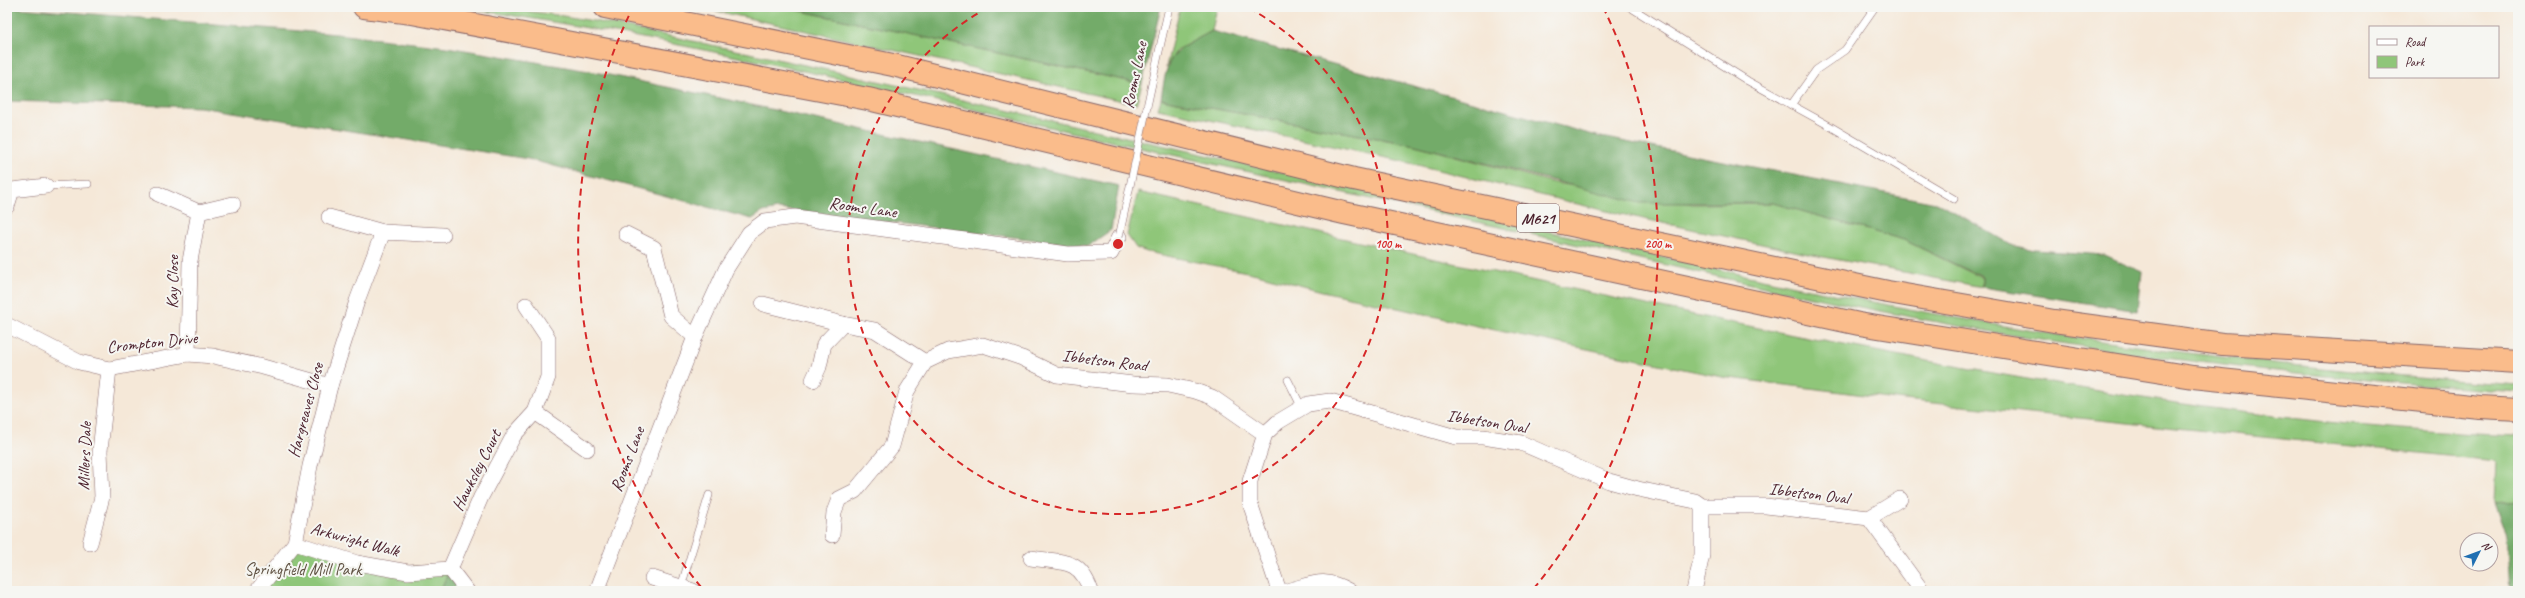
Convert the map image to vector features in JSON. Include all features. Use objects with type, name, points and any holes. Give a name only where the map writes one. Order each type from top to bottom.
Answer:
[{"type":"highway","name":"M621","points":[[364,7],[412,13],[868,99],[1344,213],[1859,324],[2194,377],[2480,407],[2518,409]]},
{"type":"highway","name":"M621","points":[[605,7],[893,65],[1354,178],[1888,292],[2054,320],[2223,344],[2518,362]]},
{"type":"street","points":[[7,206],[12,190],[46,186]]},
{"type":"street","points":[[158,194],[199,212],[233,204]]},
{"type":"street","name":"Kay Close","points":[[188,354],[190,261],[199,212]]},
{"type":"street","points":[[329,217],[383,232],[443,235]]},
{"type":"street","name":"Rooms Lane","points":[[597,591],[695,337],[726,269],[749,233],[765,221],[795,217],[1068,254],[1111,253],[1119,237]]},
{"type":"street","name":"Hargreaves Close","points":[[257,591],[295,542],[310,466],[330,386],[357,301],[383,232]]},
{"type":"street","points":[[626,234],[654,248],[671,316],[695,337]]},
{"type":"street","points":[[763,304],[843,324],[875,330],[925,362],[907,391],[892,446],[855,491],[839,499],[834,512],[832,535]]},
{"type":"street","name":"Hawksley Court","points":[[450,569],[481,497],[514,435],[535,412],[548,377],[548,338],[526,305]]},
{"type":"street","points":[[813,380],[819,367],[824,344],[843,324]]},
{"type":"street","name":"Crompton Drive","points":[[7,325],[78,362],[110,369],[188,354],[213,356],[263,367],[330,386]]},
{"type":"street","name":"Ibbetson Road","points":[[925,362],[948,351],[983,345],[1022,358],[1057,374],[1133,384],[1168,385],[1195,391],[1212,398],[1265,434]]},
{"type":"street","name":"Millers Dale","points":[[90,543],[102,497],[100,451],[110,369]]},
{"type":"street","name":"Ibbetson Oval","points":[[1265,434],[1278,422],[1308,404],[1330,401],[1456,437],[1483,437],[1521,443],[1609,481],[1638,490],[1695,501],[1702,506],[1766,506],[1869,518],[1900,499]]},
{"type":"street","points":[[535,412],[587,449]]},
{"type":"street","points":[[1265,434],[1250,481],[1250,504],[1279,591]]},
{"type":"street","points":[[1694,591],[1702,555],[1702,506]]},
{"type":"street","name":"Ibbetson Oval","points":[[1869,518],[1922,591]]},
{"type":"street","name":"Arkwright Walk","points":[[295,542],[358,562],[408,572],[450,569]]},
{"type":"street","points":[[1031,558],[1071,563],[1084,563],[1091,591]]},
{"type":"street","points":[[450,569],[467,591]]},
{"type":"street","points":[[652,578],[687,589]]},
{"type":"street","points":[[1286,591],[1322,582],[1334,582],[1350,591]]},
{"type":"lane","name":"Rooms Lane","points":[[1119,237],[1169,7]]},
{"type":"lane","points":[[1630,7],[1748,81],[1954,199]]},
{"type":"lane","points":[[1791,105],[1816,70],[1845,50],[1875,7]]},
{"type":"lane","points":[[46,186],[88,184]]},
{"type":"lane","points":[[1288,380],[1302,408]]},
{"type":"lane","points":[[687,589],[709,495]]},
{"type":"green space","points":[[7,7],[337,34],[447,47],[595,72],[1119,186],[1111,230],[1088,246],[778,209],[763,212],[752,219],[528,159],[200,107],[7,101]]},
{"type":"green space","points":[[454,7],[525,11],[596,21],[666,35],[1730,272],[1932,313],[2067,336],[2236,359],[2348,371],[2518,385],[2518,392],[2293,373],[2144,355],[1921,319],[1714,276],[1127,145],[792,68],[624,34]]},
{"type":"green space","points":[[698,7],[783,7],[1142,84],[1136,104]]},
{"type":"green space","points":[[783,7],[1120,8],[1161,7],[1142,84]]},
{"type":"green space","points":[[1180,7],[1217,7],[1212,31],[1177,50],[1166,67]]},
{"type":"green space","points":[[1212,31],[1601,137],[1941,204],[2011,245],[2035,250],[2104,255],[2142,272],[2138,311],[1982,287],[1982,277],[1904,240],[1773,203],[1640,203],[1415,145],[1161,99],[1166,72],[1169,63],[1174,56],[1188,44]]},
{"type":"green space","points":[[1161,99],[1415,145],[1555,183],[1693,204],[1773,203],[1904,240],[1982,278],[1982,287],[1808,254],[1602,210],[1401,161],[1158,109]]},
{"type":"green space","points":[[1138,192],[1422,256],[1801,337],[2050,383],[2128,396],[2283,417],[2440,432],[2518,436],[2518,501],[2494,503],[2496,461],[1904,400],[1722,377],[1495,330],[1322,291],[1257,274],[1147,252],[1136,248],[1127,235]]},
{"type":"green space","points":[[2518,501],[2518,591],[2510,591],[2506,535],[2494,503]]},
{"type":"green space","name":"Springfield Mill Park","points":[[295,543],[357,563],[450,569],[440,591],[257,591]]},
{"type":"green space","points":[[450,569],[467,591],[440,591]]}]
